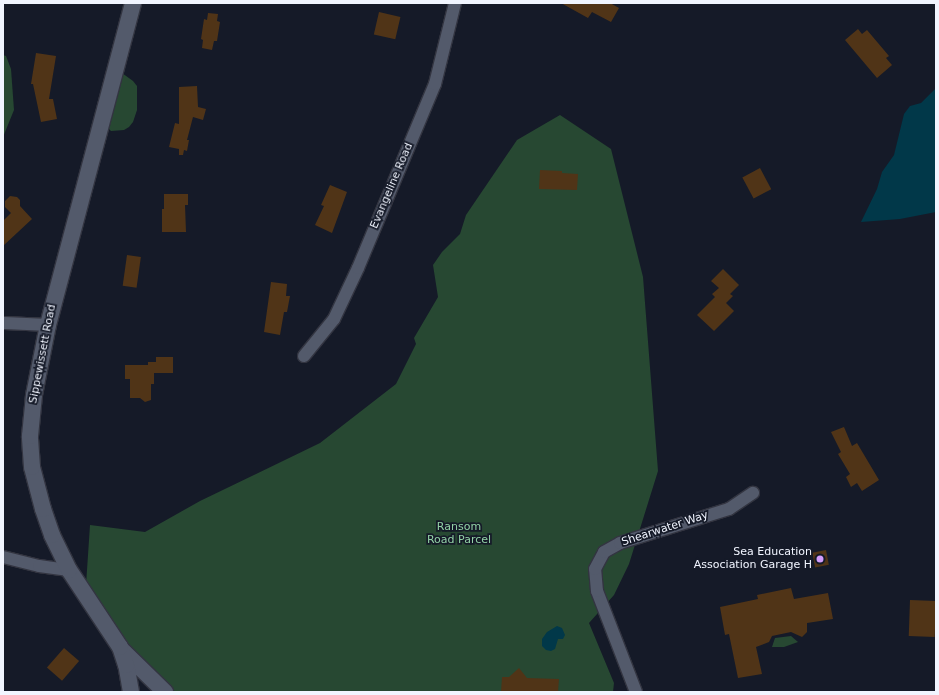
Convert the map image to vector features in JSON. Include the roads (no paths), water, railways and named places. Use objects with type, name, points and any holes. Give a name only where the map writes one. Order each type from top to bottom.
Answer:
[{"type":"main road","name":"Sippewissett Road","points":[[131,692],[126,665],[120,647],[69,570],[58,549],[43,509],[32,467],[30,453],[34,396],[48,325],[133,3]]},
{"type":"main road","points":[[120,647],[165,692]]},
{"type":"street","name":"Evangeline Road","points":[[304,356],[334,319],[358,268],[435,84],[455,3]]},
{"type":"street","points":[[3,324],[48,325]]},
{"type":"street","name":"Shearwater Way","points":[[636,692],[597,591],[595,569],[604,552],[620,543],[729,509],[753,493]]},
{"type":"street","points":[[3,557],[39,566],[69,570]]},
{"type":"water","points":[[936,88],[936,212],[900,219],[861,222],[877,189],[882,172],[894,155],[904,114],[910,106],[921,103]]},
{"type":"water","points":[[557,626],[562,628],[565,635],[563,639],[558,639],[555,649],[551,651],[546,650],[542,646],[542,639],[547,632]]},
{"type":"place","name":"Sea Education Association Garage H","points":[[820,559]]},
{"type":"park label","name":"Ransom Road Parcel","points":[[459,534]]}]
